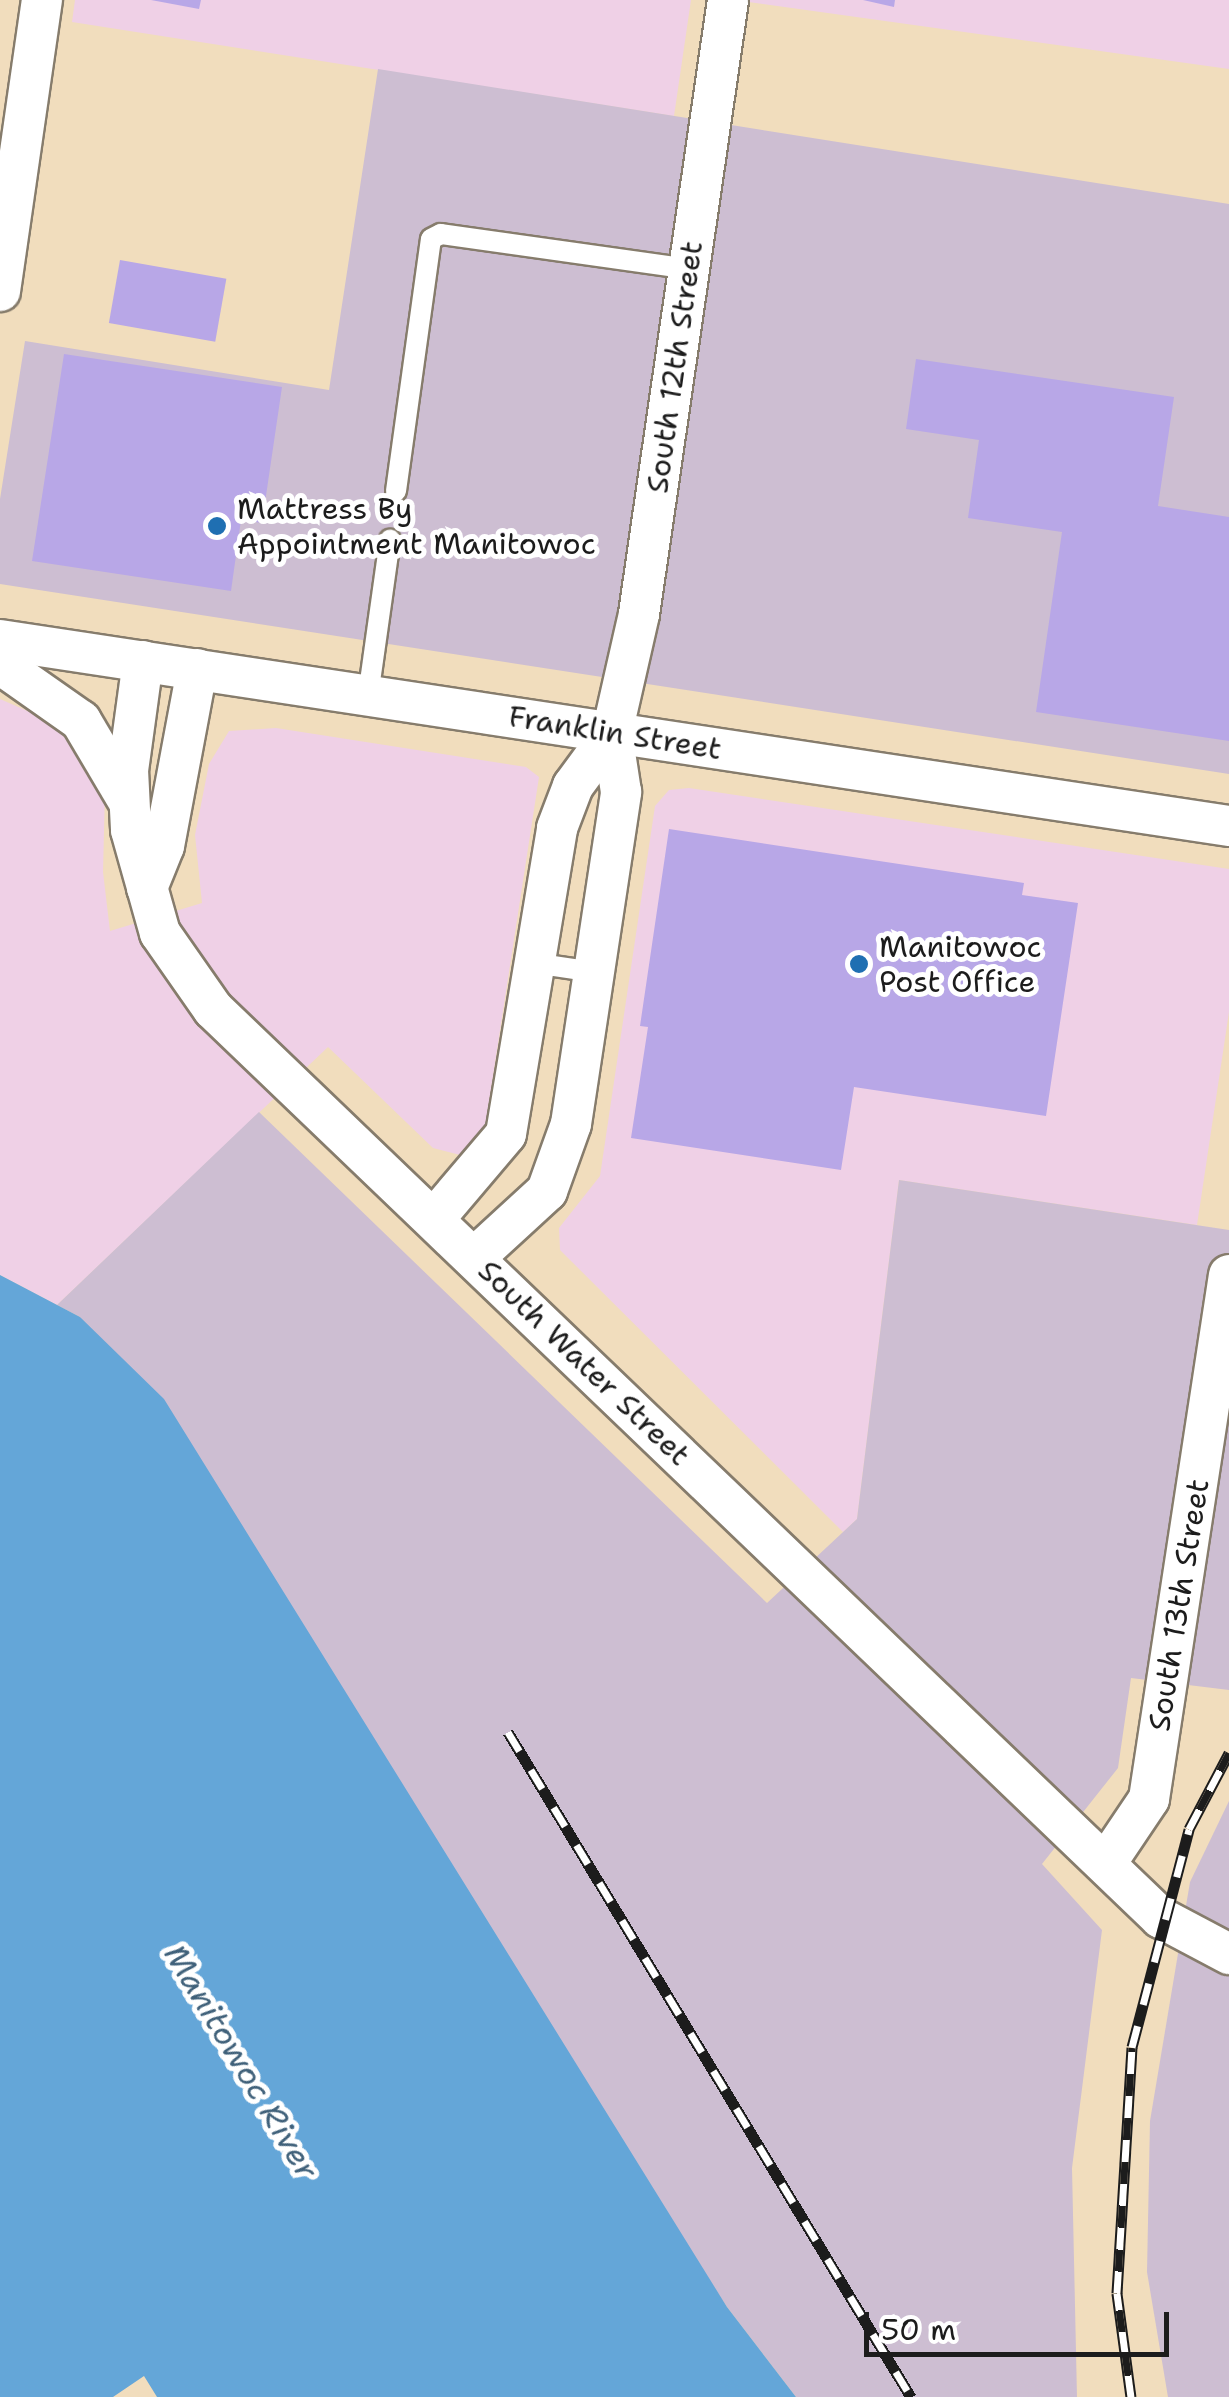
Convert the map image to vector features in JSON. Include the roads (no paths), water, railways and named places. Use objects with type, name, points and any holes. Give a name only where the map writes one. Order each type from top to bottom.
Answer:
[{"type":"street","points":[[0,291],[42,0]]},
{"type":"street","name":"South 12th Street","points":[[474,1258],[535,1204],[562,1159],[621,792],[612,732],[636,631],[728,0]]},
{"type":"street","name":"Franklin Street","points":[[0,640],[1229,826]]},
{"type":"street","points":[[126,797],[143,661]]},
{"type":"street","points":[[0,664],[80,721],[126,797]]},
{"type":"street","points":[[147,888],[164,846],[196,669]]},
{"type":"street","name":"South 12th Street","points":[[434,1219],[483,1169],[506,1134],[557,828],[573,786],[612,732]]},
{"type":"street","name":"South Water Street","points":[[126,797],[147,888],[168,948],[213,1009],[1160,1918],[1229,1954]]},
{"type":"street","name":"South 13th Street","points":[[1106,1863],[1149,1799],[1229,1275]]},
{"type":"lane","points":[[396,492],[431,239],[440,234],[690,270]]},
{"type":"lane","points":[[368,696],[390,540]]},
{"type":"lane","points":[[534,963],[594,972]]},
{"type":"water","name":"Manitowoc River","points":[[0,1275],[80,1317],[164,1399],[727,2307],[796,2397],[157,2397],[144,2376],[113,2397],[0,2397]]},
{"type":"railway","points":[[508,1732],[911,2397]]},
{"type":"railway","points":[[1131,2397],[1117,2293],[1132,2047],[1189,1829],[1229,1753]]},
{"type":"place","name":"Mattress By Appointment Manitowoc","points":[[217,526]]},
{"type":"place","name":"Manitowoc Post Office","points":[[859,964]]}]
